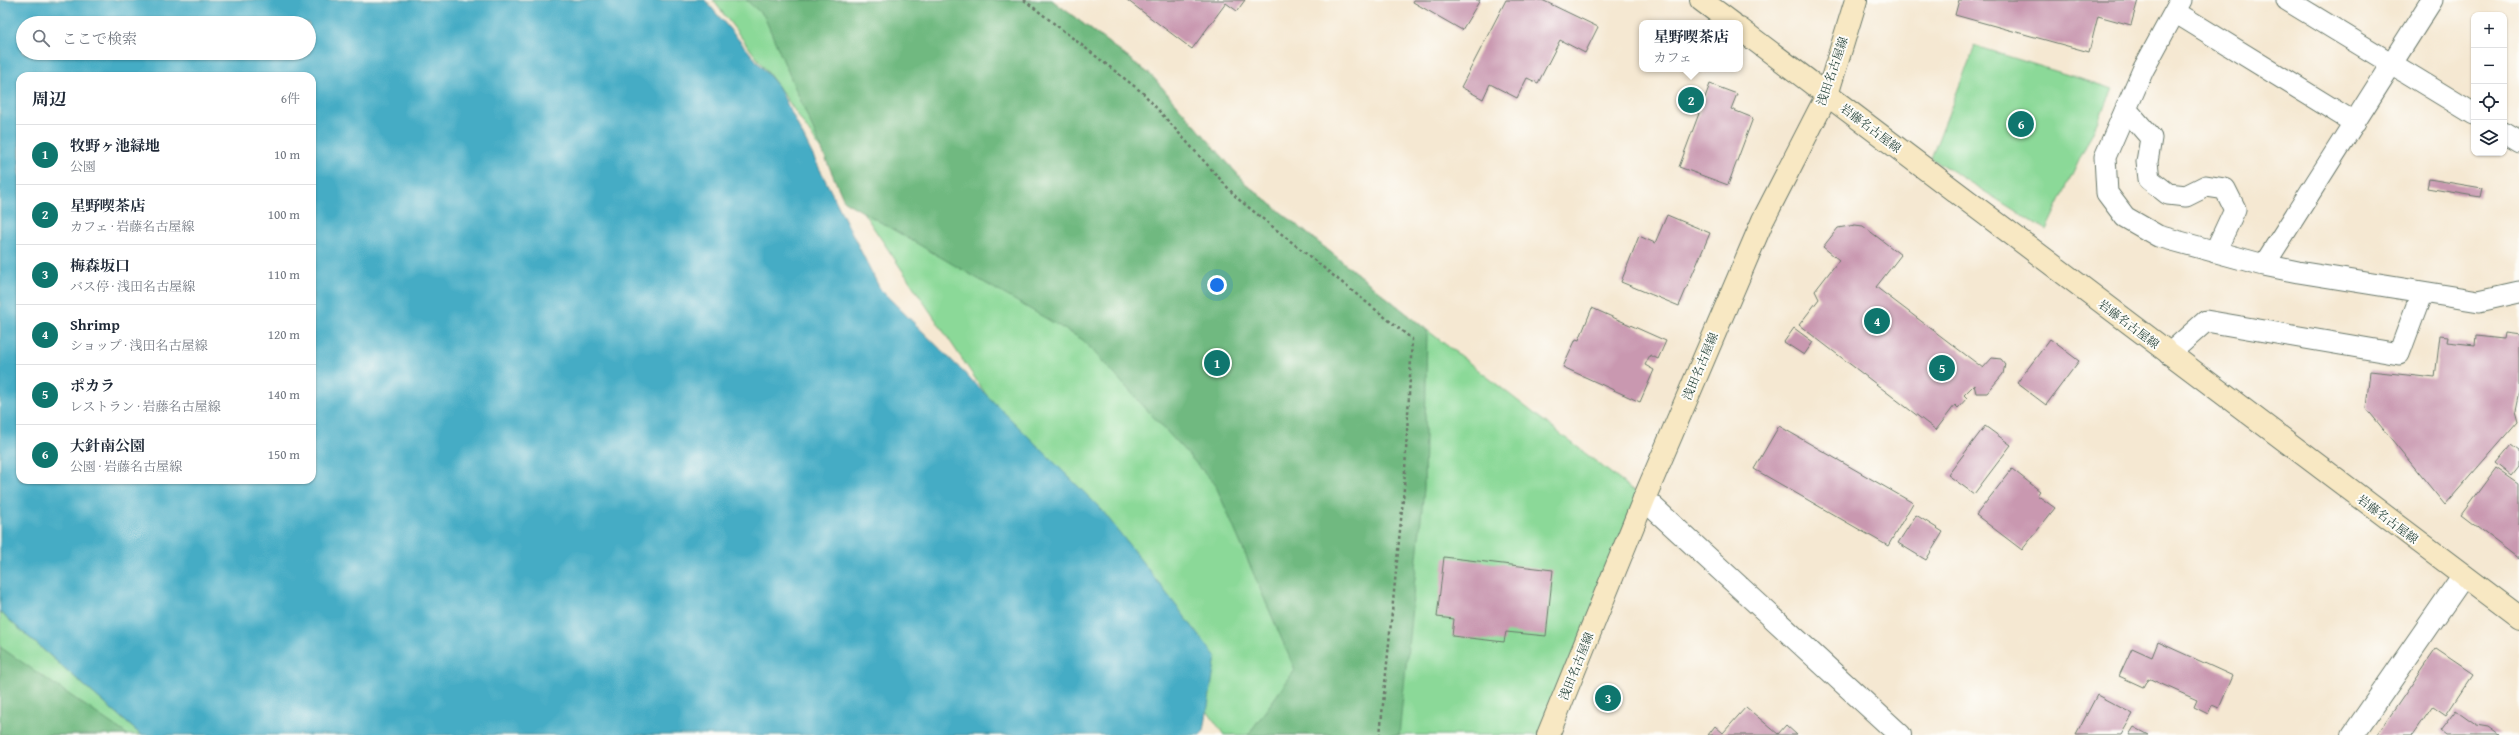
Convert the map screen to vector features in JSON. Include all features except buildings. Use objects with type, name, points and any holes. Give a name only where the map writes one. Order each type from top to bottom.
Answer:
[{"type":"main road","points":[[1702,0],[1728,20]]},
{"type":"main road","name":"浅田名古屋線","points":[[1548,735],[1644,498],[1763,220],[1827,95],[1856,0]]},
{"type":"main road","name":"岩藤名古屋線","points":[[1743,31],[2519,618]]},
{"type":"street","points":[[1644,498],[1900,735]]},
{"type":"street","points":[[2353,735],[2464,576]]},
{"type":"lane","points":[[2287,0],[2471,112]]},
{"type":"lane","points":[[2264,265],[2432,0]]},
{"type":"lane","points":[[2355,123],[2178,6],[2143,70],[2105,158],[2107,193],[2125,218],[2158,236],[2264,265],[2479,301],[2519,292]]},
{"type":"lane","points":[[2126,109],[2151,138],[2147,162],[2149,179],[2168,194],[2186,196],[2206,186],[2225,189],[2235,209],[2215,252]]},
{"type":"lane","points":[[2507,135],[2519,142]]},
{"type":"lane","points":[[2169,354],[2206,322],[2399,354],[2422,292]]},
{"type":"path","points":[[1024,0],[1144,93],[1237,198],[1412,339],[1404,489],[1380,735]]},
{"type":"green space","points":[[713,0],[1052,0],[1152,76],[1246,184],[1427,330],[1644,499],[1553,735],[1224,735],[987,396],[778,86]]},
{"type":"green space","points":[[746,0],[1052,0],[1152,76],[1246,184],[1427,330],[1424,489],[1399,735],[1248,735],[1295,670],[1215,484],[1083,340],[844,201],[764,16]]},
{"type":"green space","points":[[1975,46],[2113,89],[2046,230],[1931,158]]},
{"type":"green space","points":[[0,612],[141,735],[0,735]]},
{"type":"green space","points":[[0,647],[128,735],[0,735]]},
{"type":"water","points":[[0,0],[705,0],[778,86],[880,289],[1102,510],[1216,657],[1204,731],[1200,735],[141,735],[0,612]]},
{"type":"place","name":"星野喫茶店","points":[[1691,100]]},
{"type":"place","name":"大針南公園","points":[[2021,124]]},
{"type":"place","name":"Shrimp","points":[[1877,321]]},
{"type":"place","name":"牧野ヶ池緑地","points":[[1217,363]]},
{"type":"place","name":"ポカラ","points":[[1942,368]]},
{"type":"place","name":"梅森坂口","points":[[1608,698]]}]
